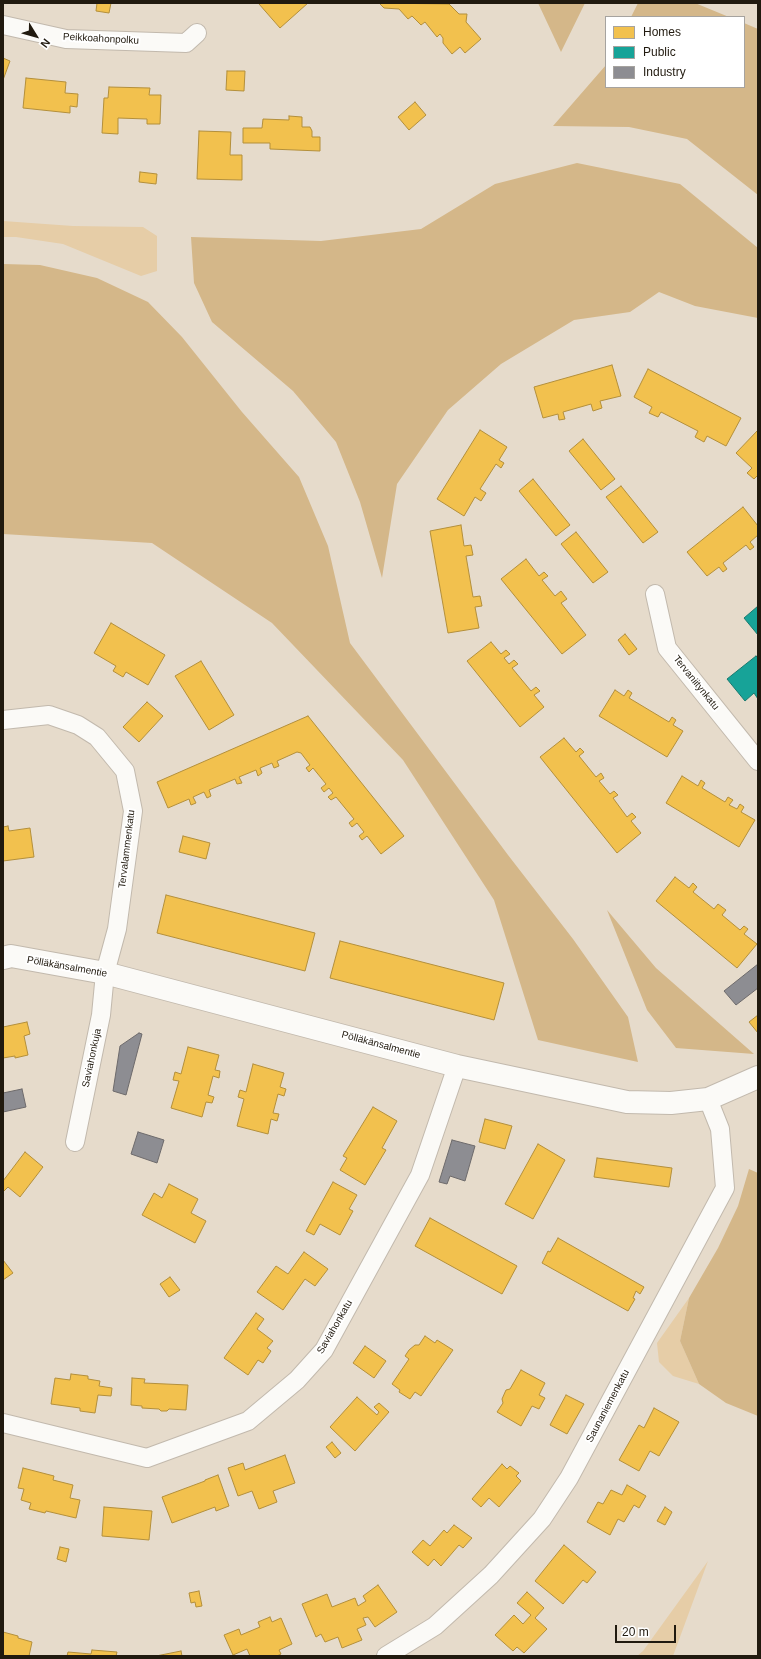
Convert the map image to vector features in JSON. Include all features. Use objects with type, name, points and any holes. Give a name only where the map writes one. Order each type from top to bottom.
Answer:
[{"type":"street","name":"Peikkoahonpolku","points":[[3,25],[66,39],[186,42],[197,33]]},
{"type":"street","name":"Tervaniitynkatu","points":[[655,594],[667,648],[758,761]]},
{"type":"street","name":"Tervalammenkatu","points":[[3,720],[49,715],[78,725],[97,737],[125,771],[133,811],[116,929],[105,973]]},
{"type":"street","name":"Pölläkänsalmentie","points":[[3,958],[10,956],[105,973],[457,1066],[627,1102],[671,1103],[708,1099],[758,1077]]},
{"type":"street","name":"Saviahonkuja","points":[[75,1142],[102,1015],[105,973]]},
{"type":"street","name":"Saviahonkatu","points":[[3,1423],[147,1458],[248,1421],[298,1380],[324,1350],[420,1175],[457,1066]]},
{"type":"street","name":"Saunaniemenkatu","points":[[386,1656],[435,1626],[491,1575],[542,1519],[569,1478],[725,1188],[720,1129],[708,1099]]},
{"type":"shaded area","points":[[538,3],[585,3],[561,52]]},
{"type":"shaded area","points":[[638,3],[695,3],[727,16],[632,16]]},
{"type":"shaded area","points":[[745,23],[758,29],[758,195],[687,139],[629,127],[553,126],[605,66],[605,88],[745,88]]},
{"type":"shaded area","points":[[577,163],[680,184],[758,248],[758,318],[695,306],[659,292],[630,312],[574,320],[501,364],[448,410],[397,484],[382,578],[360,502],[336,442],[293,391],[212,322],[194,283],[191,237],[321,241],[421,229],[495,184]]},
{"type":"shaded area","points":[[3,221],[73,226],[143,227],[157,236],[157,271],[141,276],[63,244],[16,237],[3,237]]},
{"type":"shaded area","points":[[3,264],[40,265],[97,278],[148,302],[182,337],[242,412],[299,477],[328,546],[350,643],[508,855],[573,939],[628,1017],[638,1062],[538,1040],[494,900],[403,760],[272,623],[152,543],[3,534]]},
{"type":"shaded area","points":[[607,910],[656,968],[754,1054],[676,1048],[647,1010]]},
{"type":"shaded area","points":[[749,1169],[758,1173],[758,1416],[726,1403],[699,1384],[680,1341],[689,1298],[718,1248],[738,1206]]},
{"type":"shaded area","points":[[689,1298],[680,1341],[699,1384],[673,1376],[659,1362],[657,1343]]},
{"type":"shaded area","points":[[708,1561],[673,1656],[637,1656],[643,1651]]},
{"type":"building: Homes","points":[[97,3],[111,3],[109,13],[96,11]]},
{"type":"building: Homes","points":[[308,3],[280,28],[259,4]]},
{"type":"building: Homes","points":[[379,3],[449,4],[459,14],[467,14],[466,22],[481,39],[465,53],[460,47],[452,54],[443,43],[443,38],[440,34],[437,37],[425,22],[421,25],[412,16],[408,19],[399,9],[384,8]]},
{"type":"building: Homes","points":[[3,58],[10,61],[3,80]]},
{"type":"building: Homes","points":[[227,71],[245,71],[244,91],[226,90]]},
{"type":"building: Homes","points":[[26,78],[66,82],[65,93],[78,94],[77,107],[70,106],[70,113],[23,108]]},
{"type":"building: Homes","points":[[109,87],[150,88],[149,95],[161,95],[160,124],[147,124],[147,119],[118,118],[118,134],[102,133],[104,98],[108,98]]},
{"type":"building: Homes","points":[[415,102],[426,115],[409,130],[398,117]]},
{"type":"building: Homes","points":[[289,116],[302,117],[302,127],[310,127],[312,137],[320,137],[320,151],[270,149],[270,143],[243,143],[243,128],[262,128],[263,119],[289,120]]},
{"type":"building: Homes","points":[[199,131],[231,132],[230,155],[242,155],[242,180],[197,179]]},
{"type":"building: Homes","points":[[140,172],[157,174],[156,184],[139,182]]},
{"type":"building: Homes","points":[[612,365],[621,396],[600,401],[602,408],[593,411],[591,404],[563,412],[565,419],[559,420],[558,414],[543,418],[534,387]]},
{"type":"building: Homes","points":[[648,369],[741,418],[726,446],[707,436],[704,442],[695,437],[698,431],[661,412],[658,417],[649,413],[652,407],[634,397]]},
{"type":"building: Homes","points":[[480,430],[507,447],[499,460],[504,463],[501,468],[496,464],[480,489],[486,493],[481,501],[475,497],[464,516],[437,499]]},
{"type":"building: Homes","points":[[758,430],[758,475],[754,479],[747,473],[752,468],[736,453]]},
{"type":"building: Homes","points":[[583,439],[615,479],[601,490],[569,451]]},
{"type":"building: Homes","points":[[533,479],[570,525],[556,536],[519,491]]},
{"type":"building: Homes","points":[[621,486],[658,532],[643,543],[606,497]]},
{"type":"building: Homes","points":[[743,507],[758,526],[758,535],[750,542],[754,547],[750,550],[746,545],[723,563],[727,569],[723,572],[719,567],[707,576],[687,552]]},
{"type":"building: Homes","points":[[461,525],[464,546],[471,545],[473,555],[466,556],[473,597],[480,596],[482,606],[475,607],[479,628],[448,633],[430,531]]},
{"type":"building: Homes","points":[[576,532],[608,572],[593,583],[561,544]]},
{"type":"building: Homes","points":[[526,559],[539,576],[544,572],[548,576],[542,580],[555,596],[561,591],[567,599],[561,603],[586,635],[562,654],[501,579]]},
{"type":"building: Homes","points":[[111,623],[165,655],[148,685],[126,672],[123,677],[113,671],[116,666],[94,653]]},
{"type":"building: Homes","points":[[625,634],[637,649],[629,655],[618,640]]},
{"type":"building: Homes","points":[[491,642],[501,654],[506,650],[510,654],[504,658],[509,664],[514,660],[518,664],[512,668],[531,691],[536,687],[540,691],[534,695],[544,707],[520,727],[467,661]]},
{"type":"building: Homes","points":[[201,661],[234,715],[209,730],[175,676]]},
{"type":"building: Homes","points":[[615,690],[624,696],[628,690],[632,693],[629,698],[669,722],[672,717],[676,720],[673,725],[683,731],[667,757],[599,716]]},
{"type":"building: Homes","points":[[147,702],[163,716],[139,742],[123,727]]},
{"type":"building: Homes","points":[[308,716],[404,836],[381,854],[367,836],[362,840],[359,836],[364,832],[357,823],[352,827],[349,823],[354,819],[336,797],[331,800],[328,797],[333,793],[329,788],[324,792],[321,788],[326,784],[313,768],[309,772],[306,768],[310,765],[301,753],[297,752],[277,761],[279,766],[274,768],[272,763],[260,768],[262,773],[258,776],[256,770],[239,777],[242,783],[237,784],[235,779],[209,790],[211,796],[207,798],[204,792],[193,797],[196,803],[191,805],[189,799],[168,808],[157,782]]},
{"type":"building: Homes","points":[[564,738],[576,752],[580,748],[584,752],[579,756],[596,777],[601,773],[604,778],[599,781],[610,794],[614,791],[618,795],[613,798],[627,817],[632,813],[636,817],[631,821],[641,833],[617,853],[540,757]]},
{"type":"building: Homes","points":[[682,776],[698,786],[701,780],[705,783],[702,788],[725,802],[728,797],[733,800],[729,805],[737,809],[740,804],[744,807],[741,812],[755,820],[739,847],[666,803]]},
{"type":"building: Homes","points":[[8,826],[9,831],[30,828],[34,857],[3,861],[3,827]]},
{"type":"building: Homes","points":[[183,836],[210,843],[206,859],[179,852]]},
{"type":"building: Homes","points":[[675,877],[689,888],[693,883],[697,887],[693,892],[714,909],[718,904],[726,910],[722,915],[740,930],[744,926],[748,929],[744,934],[757,944],[737,968],[656,901]]},
{"type":"building: Homes","points":[[166,895],[315,933],[305,971],[157,933]]},
{"type":"building: Homes","points":[[340,941],[504,983],[494,1020],[330,978]]},
{"type":"building: Homes","points":[[758,1015],[758,1033],[749,1022]]},
{"type":"building: Homes","points":[[27,1022],[30,1034],[24,1036],[28,1055],[15,1058],[15,1056],[3,1058],[3,1027]]},
{"type":"building: Homes","points":[[188,1047],[219,1055],[215,1070],[220,1071],[219,1078],[213,1076],[208,1095],[214,1097],[212,1103],[206,1102],[202,1117],[171,1108],[179,1081],[173,1080],[175,1072],[181,1074]]},
{"type":"building: Homes","points":[[253,1064],[284,1073],[280,1087],[286,1089],[284,1096],[278,1094],[273,1113],[279,1114],[277,1121],[271,1119],[268,1134],[237,1126],[244,1099],[238,1097],[240,1090],[246,1092]]},
{"type":"building: Homes","points":[[373,1107],[397,1121],[382,1148],[386,1150],[365,1185],[340,1170],[347,1158],[343,1156]]},
{"type":"building: Homes","points":[[485,1119],[512,1126],[505,1149],[479,1142]]},
{"type":"building: Homes","points":[[538,1144],[565,1160],[533,1219],[505,1204]]},
{"type":"building: Homes","points":[[25,1152],[43,1167],[20,1197],[8,1187],[3,1192],[3,1181]]},
{"type":"building: Homes","points":[[597,1158],[672,1168],[669,1187],[594,1177]]},
{"type":"building: Homes","points":[[333,1182],[357,1195],[349,1209],[353,1211],[340,1235],[320,1224],[314,1235],[306,1231]]},
{"type":"building: Homes","points":[[169,1184],[198,1199],[191,1213],[206,1221],[195,1243],[142,1215],[154,1193],[162,1198]]},
{"type":"building: Homes","points":[[430,1218],[517,1266],[502,1294],[415,1246]]},
{"type":"building: Homes","points":[[558,1238],[644,1287],[640,1294],[636,1291],[633,1298],[635,1299],[628,1311],[542,1263],[548,1251],[550,1252]]},
{"type":"building: Homes","points":[[304,1252],[328,1269],[315,1286],[305,1279],[283,1310],[257,1292],[276,1266],[288,1274]]},
{"type":"building: Homes","points":[[3,1260],[13,1273],[3,1280]]},
{"type":"building: Homes","points":[[170,1277],[180,1290],[169,1297],[160,1284]]},
{"type":"building: Homes","points":[[256,1313],[264,1319],[257,1329],[273,1341],[267,1348],[271,1351],[263,1363],[258,1360],[248,1375],[224,1358]]},
{"type":"building: Homes","points":[[425,1336],[435,1343],[437,1340],[453,1350],[421,1396],[415,1392],[410,1399],[399,1392],[400,1390],[392,1384],[409,1359],[405,1356],[409,1350],[415,1345],[419,1345]]},
{"type":"building: Homes","points":[[365,1346],[386,1361],[374,1378],[353,1363]]},
{"type":"building: Homes","points":[[521,1370],[545,1383],[539,1395],[545,1398],[539,1409],[532,1406],[521,1426],[497,1412],[503,1403],[502,1399],[506,1390],[510,1389]]},
{"type":"building: Homes","points":[[71,1374],[88,1376],[88,1379],[100,1381],[99,1386],[112,1388],[111,1396],[98,1395],[95,1413],[80,1411],[80,1408],[51,1404],[55,1378],[70,1380]]},
{"type":"building: Homes","points":[[132,1378],[145,1379],[144,1383],[188,1385],[186,1410],[169,1409],[167,1411],[161,1411],[159,1409],[142,1408],[142,1406],[131,1405]]},
{"type":"building: Homes","points":[[566,1395],[584,1404],[567,1434],[550,1425]]},
{"type":"building: Homes","points":[[357,1397],[377,1415],[379,1412],[374,1407],[379,1403],[389,1412],[355,1451],[330,1427]]},
{"type":"building: Homes","points":[[654,1408],[679,1422],[659,1456],[650,1451],[639,1471],[619,1460],[639,1425],[644,1428]]},
{"type":"building: Homes","points":[[332,1442],[341,1453],[335,1458],[326,1447]]},
{"type":"building: Homes","points":[[285,1455],[295,1483],[273,1491],[277,1502],[259,1509],[252,1491],[238,1496],[228,1468],[243,1463],[245,1470]]},
{"type":"building: Homes","points":[[502,1464],[507,1469],[510,1466],[519,1473],[516,1476],[521,1481],[499,1507],[489,1498],[481,1507],[472,1499]]},
{"type":"building: Homes","points":[[23,1468],[54,1476],[53,1480],[73,1485],[70,1498],[80,1500],[76,1518],[46,1511],[45,1513],[29,1509],[31,1503],[21,1500],[24,1489],[18,1488]]},
{"type":"building: Homes","points":[[218,1475],[229,1506],[216,1511],[215,1507],[172,1523],[162,1497]]},
{"type":"building: Homes","points":[[627,1485],[646,1496],[639,1508],[634,1505],[624,1522],[618,1519],[610,1535],[587,1522],[598,1502],[603,1504],[611,1490],[622,1495]]},
{"type":"building: Homes","points":[[104,1507],[152,1511],[149,1540],[102,1536]]},
{"type":"building: Homes","points":[[665,1507],[672,1512],[665,1525],[657,1521]]},
{"type":"building: Homes","points":[[454,1525],[472,1538],[463,1548],[459,1545],[441,1566],[434,1559],[428,1566],[412,1552],[423,1540],[430,1546],[444,1530],[447,1533]]},
{"type":"building: Homes","points":[[564,1545],[596,1572],[587,1583],[583,1580],[563,1604],[535,1581]]},
{"type":"building: Homes","points":[[60,1547],[69,1549],[66,1562],[57,1559]]},
{"type":"building: Homes","points":[[378,1585],[397,1612],[375,1627],[368,1617],[363,1618],[366,1625],[357,1629],[362,1640],[342,1648],[338,1637],[325,1642],[321,1634],[316,1637],[302,1604],[327,1594],[332,1607],[355,1598],[358,1606],[366,1601],[363,1596]]},
{"type":"building: Homes","points":[[199,1591],[202,1606],[196,1607],[195,1602],[191,1603],[189,1593]]},
{"type":"building: Homes","points":[[527,1592],[544,1608],[535,1618],[547,1629],[524,1653],[517,1647],[513,1651],[495,1635],[514,1615],[523,1624],[531,1615],[517,1603]]},
{"type":"building: Homes","points":[[270,1617],[272,1622],[281,1618],[292,1644],[279,1650],[281,1654],[277,1656],[250,1656],[247,1649],[233,1655],[224,1635],[239,1629],[241,1635],[260,1627],[258,1622]]},
{"type":"building: Homes","points":[[3,1632],[32,1642],[29,1656],[3,1656]]},
{"type":"building: Homes","points":[[92,1650],[117,1652],[116,1656],[67,1656],[68,1652],[91,1654]]},
{"type":"building: Homes","points":[[181,1651],[182,1656],[156,1656]]},
{"type":"building: Public","points":[[758,606],[758,635],[744,618]]},
{"type":"building: Public","points":[[756,656],[758,658],[758,699],[754,693],[745,701],[727,679]]},
{"type":"building: Industry","points":[[758,964],[758,988],[736,1005],[724,991]]},
{"type":"building: Industry","points":[[139,1033],[142,1034],[126,1095],[113,1091],[120,1046]]},
{"type":"building: Industry","points":[[22,1089],[26,1107],[3,1112],[3,1093]]},
{"type":"building: Industry","points":[[138,1132],[164,1140],[157,1163],[131,1154]]},
{"type":"building: Industry","points":[[452,1140],[475,1146],[465,1181],[450,1176],[447,1184],[439,1182]]}]
